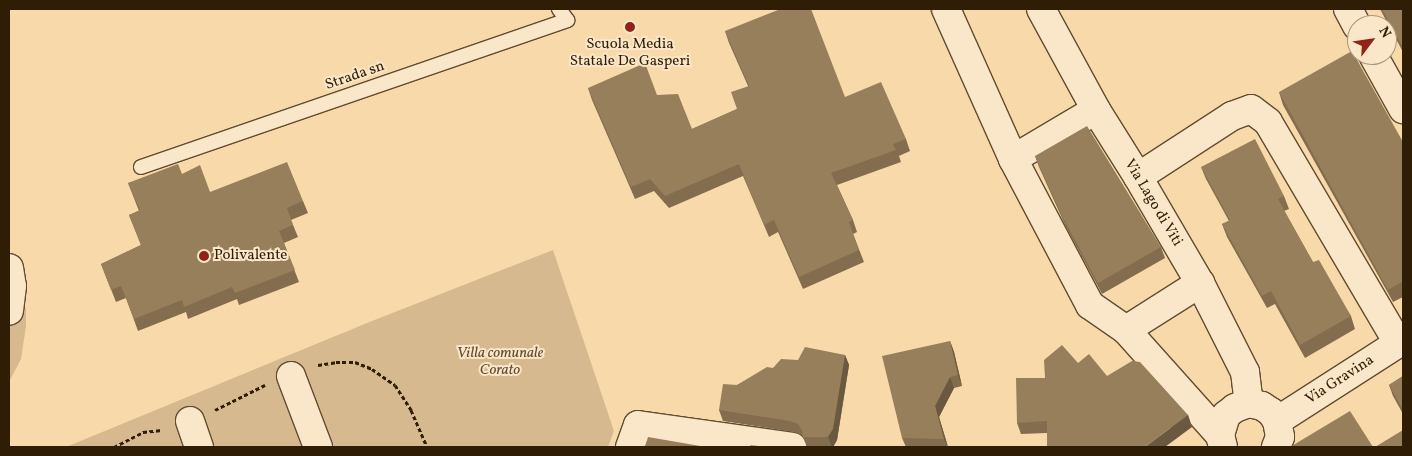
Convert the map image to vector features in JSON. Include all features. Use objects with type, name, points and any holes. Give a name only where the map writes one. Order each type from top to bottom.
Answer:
[{"type":"street","points":[[946,9],[1013,159],[1090,306],[1126,330],[1221,441]]},
{"type":"street","name":"Via Lago di Viti","points":[[1041,9],[1096,110],[1200,283],[1245,372],[1249,403]]},
{"type":"street","points":[[1379,65],[1403,109]]},
{"type":"street","points":[[1138,177],[1232,116],[1251,109],[1268,122],[1400,342]]},
{"type":"street","points":[[1013,159],[1096,110]]},
{"type":"street","points":[[9,268],[12,286],[9,311]]},
{"type":"street","points":[[1126,330],[1200,283]]},
{"type":"street","name":"Via Gravina","points":[[1277,434],[1400,342]]},
{"type":"street","points":[[291,376],[318,447]]},
{"type":"street","points":[[1221,441],[1226,415],[1235,408],[1249,403],[1262,406],[1271,412],[1277,434]]},
{"type":"street","points":[[190,421],[199,447]]},
{"type":"street","points":[[630,447],[638,425],[792,447]]},
{"type":"lane","name":"Strada sn","points":[[141,167],[567,20],[559,9]]},
{"type":"green space","name":"Villa comunale Corato","points":[[553,250],[614,431],[608,447],[66,447],[372,321]]},
{"type":"green space","points":[[9,270],[26,310],[26,326],[21,359],[9,382]]},
{"type":"building","points":[[778,9],[811,9],[845,97],[881,82],[906,139],[893,144],[896,150],[831,173],[853,220],[849,222],[859,250],[799,277],[774,220],[764,225],[739,164],[665,196],[650,179],[631,187],[588,88],[645,63],[657,95],[678,94],[692,129],[737,109],[731,92],[749,86],[725,31]]},
{"type":"building","points":[[1382,9],[1403,9],[1403,48],[1397,37],[1397,15],[1385,15]]},
{"type":"building","points":[[1347,54],[1347,65],[1360,65],[1403,142],[1403,281],[1388,290],[1279,92]]},
{"type":"building","points":[[1087,126],[1161,247],[1098,283],[1062,216],[1035,156]]},
{"type":"building","points":[[1255,139],[1284,196],[1278,199],[1313,262],[1319,260],[1351,316],[1300,345],[1271,291],[1262,296],[1222,224],[1230,220],[1201,167]]},
{"type":"building","points":[[287,162],[303,201],[287,208],[293,225],[279,231],[295,270],[235,293],[232,287],[184,307],[182,300],[134,319],[121,286],[111,290],[101,264],[141,245],[129,215],[140,210],[128,183],[178,164],[182,174],[200,165],[210,192]]},
{"type":"building","points":[[950,341],[958,375],[950,377],[935,406],[944,439],[902,438],[882,356]]},
{"type":"building","points":[[1062,345],[1078,363],[1089,354],[1107,376],[1132,361],[1140,362],[1188,415],[1145,447],[1047,447],[1047,421],[1017,423],[1016,378],[1045,378],[1044,360]]},
{"type":"building","points":[[805,347],[845,355],[833,429],[828,437],[803,437],[802,430],[798,424],[790,421],[719,410],[723,384],[737,385],[767,367],[773,368],[781,359],[798,360]]},
{"type":"building","points":[[1403,376],[1403,410],[1389,385]]},
{"type":"building","points":[[1350,411],[1373,447],[1290,447]]},
{"type":"building","points":[[1403,430],[1403,447],[1375,447]]},
{"type":"building","points":[[648,437],[706,447],[645,447]]},
{"type":"place","name":"Scuola Media Statale De Gasperi","points":[[630,27]]},
{"type":"place","name":"Polivalente","points":[[204,256]]}]
